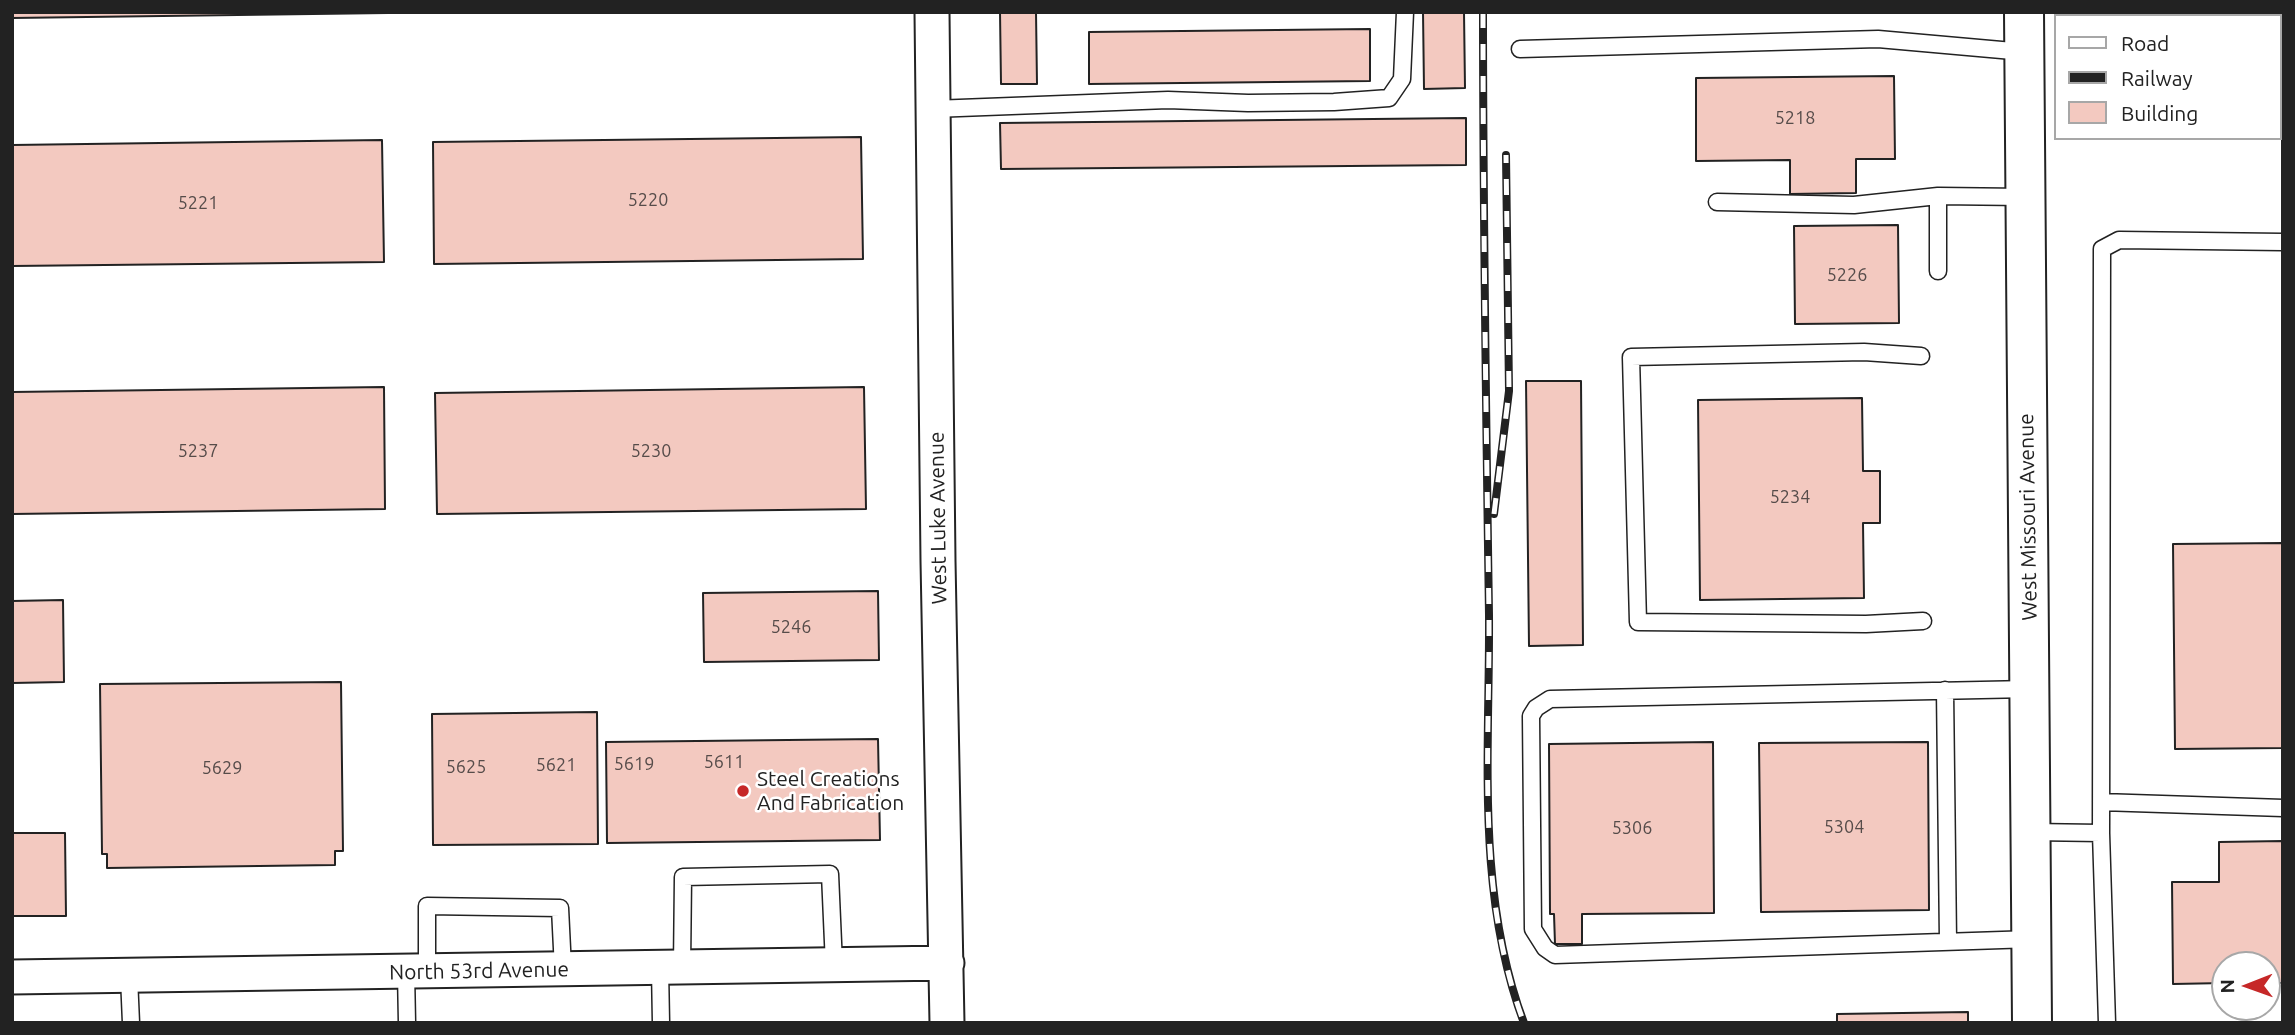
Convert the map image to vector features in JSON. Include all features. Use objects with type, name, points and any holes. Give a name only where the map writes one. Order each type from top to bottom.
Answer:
[{"type":"street","name":"West Luke Avenue","points":[[932,12],[938,561],[947,1023]]},
{"type":"street","name":"West Missouri Avenue","points":[[2024,12],[2032,1023]]},
{"type":"street","name":"North 53rd Avenue","points":[[12,977],[947,963]]},
{"type":"lane","points":[[933,109],[1168,100],[1248,103],[1389,98],[1402,79],[1405,12]]},
{"type":"lane","points":[[1520,49],[1878,39],[2024,52]]},
{"type":"lane","points":[[1717,202],[1854,205],[1938,196],[2025,197]]},
{"type":"lane","points":[[1937,271],[1938,196]]},
{"type":"lane","points":[[2107,1023],[2101,833],[2102,249],[2119,240],[2283,242]]},
{"type":"lane","points":[[1921,356],[1864,352],[1631,357],[1638,622],[1866,624],[1923,621]]},
{"type":"lane","points":[[2029,689],[1549,699],[1536,708],[1531,716],[1533,929],[1545,948],[1555,954],[2032,939]]},
{"type":"lane","points":[[1945,691],[1948,941]]},
{"type":"lane","points":[[2101,802],[2283,808]]},
{"type":"lane","points":[[2030,832],[2101,833]]},
{"type":"lane","points":[[661,1023],[683,877],[830,874],[834,965]]},
{"type":"lane","points":[[407,1023],[427,906],[560,908],[563,969]]},
{"type":"lane","points":[[130,977],[131,1023]]},
{"type":"building","points":[[12,12],[388,12],[388,13],[12,18]]},
{"type":"building","points":[[1000,12],[1036,12],[1037,84],[1001,84]]},
{"type":"building","points":[[1423,12],[1464,12],[1465,88],[1424,89]]},
{"type":"building","points":[[1370,29],[1370,81],[1089,84],[1089,32]]},
{"type":"building","points":[[1894,76],[1895,159],[1856,159],[1856,193],[1790,194],[1790,160],[1696,161],[1696,78]]},
{"type":"building","points":[[1466,118],[1466,165],[1001,169],[1000,123]]},
{"type":"building","points":[[861,137],[863,259],[434,264],[433,142]]},
{"type":"building","points":[[382,140],[384,262],[12,266],[12,145]]},
{"type":"building","points":[[1898,225],[1899,323],[1795,324],[1794,226]]},
{"type":"building","points":[[1526,381],[1581,381],[1583,645],[1529,646]]},
{"type":"building","points":[[384,387],[385,509],[12,514],[12,392]]},
{"type":"building","points":[[864,387],[866,509],[437,514],[435,393]]},
{"type":"building","points":[[1862,398],[1863,471],[1880,471],[1880,523],[1863,523],[1864,598],[1700,600],[1698,400]]},
{"type":"building","points":[[2283,543],[2283,748],[2175,749],[2173,544]]},
{"type":"building","points":[[878,591],[879,660],[704,662],[703,593]]},
{"type":"building","points":[[63,600],[64,682],[12,683],[12,601]]},
{"type":"building","points":[[341,682],[343,851],[335,851],[335,865],[107,868],[107,854],[102,854],[100,684]]},
{"type":"building","points":[[597,712],[598,844],[433,845],[432,714]]},
{"type":"building","name":"Steel Creations And Fabrication","points":[[878,739],[880,840],[607,843],[606,742]]},
{"type":"building","points":[[1713,742],[1714,913],[1582,914],[1582,944],[1555,944],[1554,914],[1550,914],[1549,744]]},
{"type":"building","points":[[1928,742],[1929,910],[1761,912],[1759,743]]},
{"type":"building","points":[[12,833],[65,833],[66,916],[12,916]]},
{"type":"building","points":[[2283,841],[2283,983],[2281,951],[2211,951],[2211,983],[2173,984],[2172,882],[2219,882],[2219,842]]},
{"type":"building","points":[[1968,1012],[1968,1023],[1837,1023],[1837,1014]]},
{"type":"railway","points":[[1483,12],[1489,615],[1488,821],[1498,923],[1508,973],[1524,1023]]},
{"type":"railway","points":[[1494,514],[1509,391],[1506,155]]},
{"type":"place","name":"Steel Creations And Fabrication","points":[[743,791]]}]
